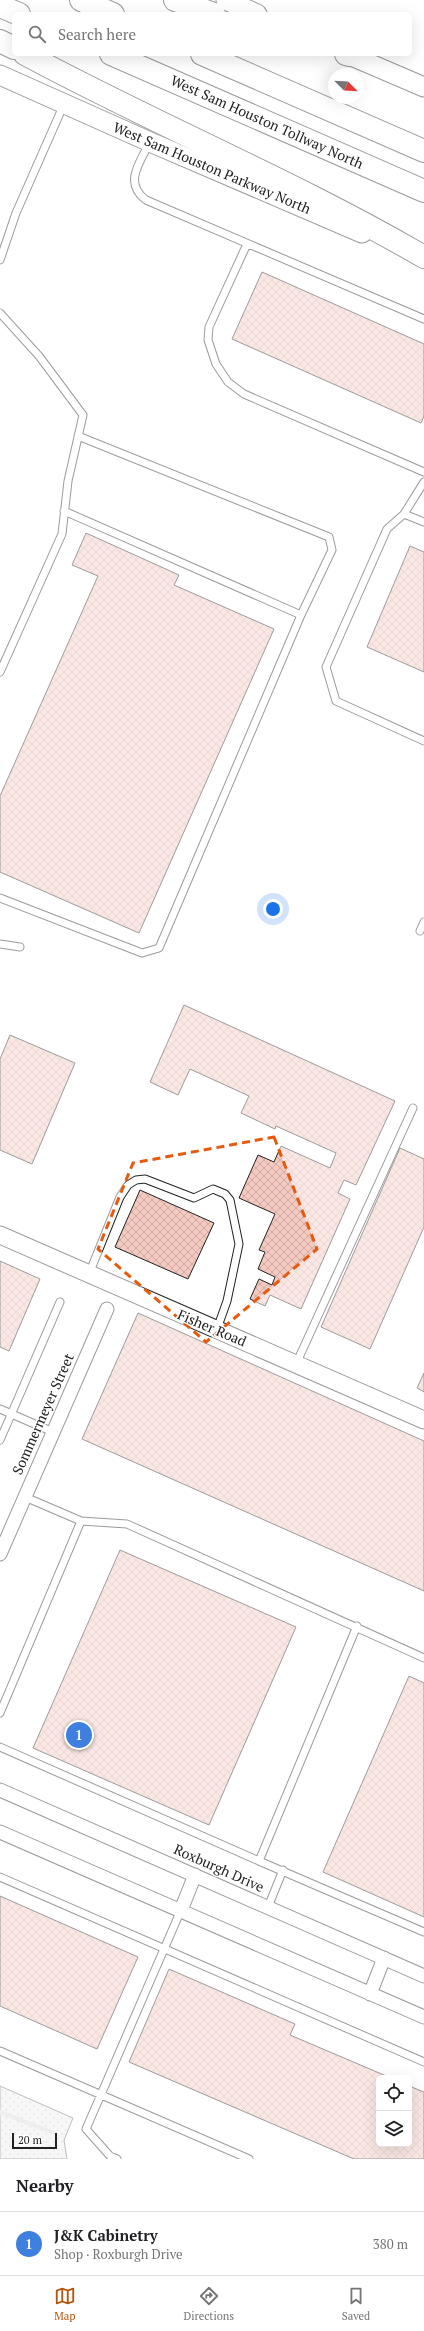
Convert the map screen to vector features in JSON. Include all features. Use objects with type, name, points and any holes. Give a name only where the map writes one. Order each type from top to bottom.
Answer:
[{"type":"highway","points":[[81,0],[108,12]]},
{"type":"highway","points":[[175,0],[208,12]]},
{"type":"highway","points":[[0,6],[14,12]]},
{"type":"highway","points":[[0,41],[12,47]]},
{"type":"highway","points":[[29,56],[101,95],[204,142],[357,218],[424,258]]},
{"type":"highway","name":"West Sam Houston Tollway North","points":[[116,56],[424,191]]},
{"type":"highway","points":[[207,56],[424,151]]},
{"type":"main road","points":[[226,0],[253,12]]},
{"type":"main road","points":[[352,56],[424,87]]},
{"type":"main road","name":"West Sam Houston Parkway North","points":[[0,75],[150,142],[424,258]]},
{"type":"street","name":"Fisher Road","points":[[0,1235],[424,1420]]},
{"type":"street","name":"Sommermeyer Street","points":[[0,1554],[106,1309]]},
{"type":"street","name":"Roxburgh Drive","points":[[0,1790],[195,1874],[424,1976]]},
{"type":"street","points":[[0,1832],[424,2017]]},
{"type":"street","points":[[181,1910],[195,1874]]},
{"type":"street","points":[[370,1994],[384,1958]]},
{"type":"lane","points":[[0,260],[16,213],[64,104]]},
{"type":"lane","points":[[150,142],[136,168],[134,182],[138,194],[146,200],[424,319]]},
{"type":"lane","points":[[247,244],[209,327],[208,333],[208,340],[216,364],[228,382],[244,394],[424,472]]},
{"type":"lane","points":[[0,313],[38,356],[83,415],[68,481],[62,534],[0,672]]},
{"type":"lane","points":[[0,898],[142,953],[159,948],[301,614],[332,550],[329,536],[78,436]]},
{"type":"lane","points":[[424,482],[404,514],[386,529],[326,667],[336,701],[424,741]]},
{"type":"lane","points":[[64,511],[301,614]]},
{"type":"lane","points":[[404,514],[424,522]]},
{"type":"lane","points":[[420,931],[424,922]]},
{"type":"lane","points":[[0,944],[20,947]]},
{"type":"lane","points":[[296,1364],[413,1108]]},
{"type":"lane","points":[[88,1274],[120,1197],[128,1185],[136,1180],[145,1179],[194,1198],[209,1190],[219,1192],[230,1200],[238,1244],[227,1300],[217,1330]]},
{"type":"lane","points":[[0,1440],[60,1302]]},
{"type":"lane","points":[[0,1409],[53,1432]]},
{"type":"lane","points":[[25,1497],[81,1521],[127,1524],[357,1626],[424,1658]]},
{"type":"lane","points":[[0,1713],[81,1521]]},
{"type":"lane","points":[[259,1861],[357,1626]]},
{"type":"lane","points":[[0,1747],[424,1932]]},
{"type":"lane","points":[[268,1907],[283,1870]]},
{"type":"lane","points":[[0,1877],[424,2062]]},
{"type":"lane","points":[[117,2159],[110,2156],[86,2129],[181,1910]]},
{"type":"lane","points":[[0,2051],[249,2159]]},
{"type":"highlighted area","points":[[274,1137],[317,1249],[206,1342],[98,1249],[133,1163]]},
{"type":"shaded area","points":[[0,2086],[73,2118],[64,2140],[67,2159],[0,2159]]},
{"type":"building","points":[[262,272],[424,344],[424,416],[421,423],[232,339]]},
{"type":"building","points":[[86,533],[179,575],[174,585],[274,629],[139,933],[0,872],[0,796],[98,576],[72,565]]},
{"type":"building","points":[[410,546],[424,552],[424,672],[367,647]]},
{"type":"building","points":[[184,1005],[395,1101],[356,1185],[344,1180],[338,1193],[350,1199],[301,1309],[270,1295],[265,1306],[250,1299],[259,1279],[272,1285],[275,1277],[258,1269],[265,1252],[259,1250],[275,1214],[239,1198],[258,1155],[274,1162],[281,1146],[330,1168],[336,1153],[276,1126],[275,1129],[241,1113],[249,1096],[190,1069],[178,1095],[150,1082]]},
{"type":"building","points":[[10,1035],[75,1063],[32,1164],[0,1150],[0,1059]]},
{"type":"building","points":[[400,1148],[424,1159],[424,1227],[370,1349],[321,1327]]},
{"type":"building","points":[[140,1190],[214,1223],[188,1279],[115,1247]]},
{"type":"building","points":[[0,1261],[40,1279],[9,1351],[0,1347]]},
{"type":"building","points":[[138,1313],[424,1441],[424,1591],[82,1439]]},
{"type":"building","points":[[424,1373],[424,1392],[417,1388]]},
{"type":"building","points":[[120,1550],[296,1627],[209,1825],[33,1748]]},
{"type":"building","points":[[409,1676],[424,1683],[424,1917],[323,1872]]},
{"type":"building","points":[[0,1896],[138,1957],[97,2049],[0,2006]]},
{"type":"building","points":[[169,1969],[295,2024],[290,2035],[384,2075],[376,2075],[376,2147],[412,2147],[412,2087],[424,2092],[424,2159],[354,2159],[129,2062]]},
{"type":"waterway","points":[[0,2112],[54,2133]]},
{"type":"place","name":"J&K Cabinetry","points":[[79,1735]]}]
